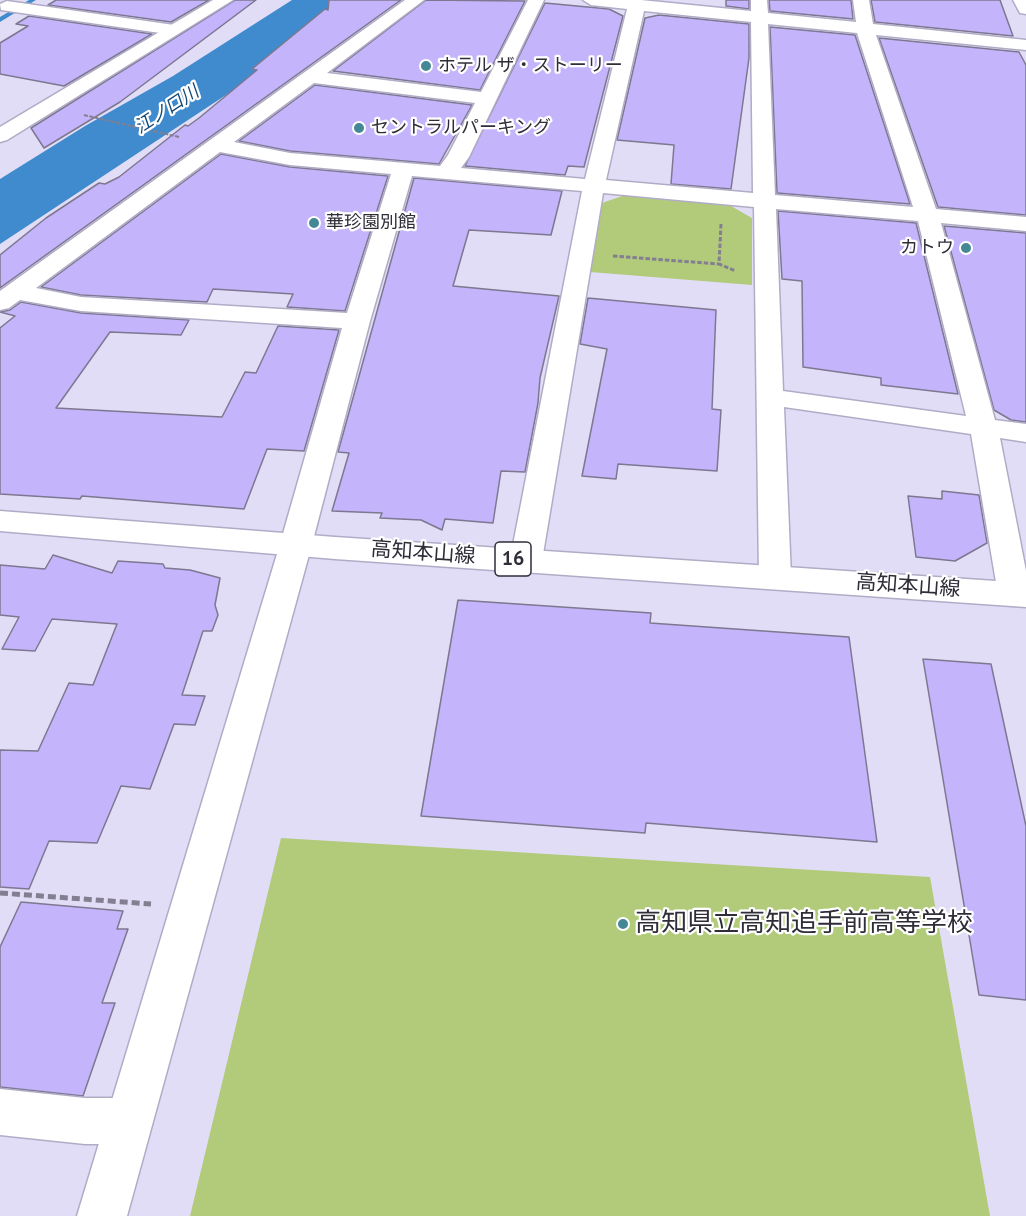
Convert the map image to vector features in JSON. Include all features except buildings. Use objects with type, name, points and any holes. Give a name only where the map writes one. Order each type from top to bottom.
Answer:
[{"type":"street","points":[[0,136],[225,0]]},
{"type":"street","points":[[7,297],[416,0]]},
{"type":"street","points":[[445,173],[458,157],[485,98],[536,0]]},
{"type":"street","points":[[591,0],[864,15],[1026,34]]},
{"type":"street","points":[[703,0],[758,8]]},
{"type":"street","points":[[1022,0],[1026,9]]},
{"type":"street","points":[[526,560],[594,186],[637,4]]},
{"type":"street","points":[[13,6],[174,30]]},
{"type":"street","points":[[758,8],[775,577]]},
{"type":"street","points":[[864,15],[1026,45]]},
{"type":"street","points":[[864,15],[927,216],[988,446],[1020,594]]},
{"type":"street","points":[[309,77],[485,98]]},
{"type":"street","points":[[215,145],[272,157],[403,170],[1026,224]]},
{"type":"street","points":[[102,1216],[296,544],[357,321],[403,170]]},
{"type":"street","points":[[7,297],[81,304],[357,321]]},
{"type":"street","points":[[769,397],[1026,433]]},
{"type":"street","name":"高知本山線","points":[[0,521],[296,544],[1020,594]]},
{"type":"street","points":[[0,1112],[85,1121],[129,1121]]},
{"type":"path","points":[[92,117],[172,136]]},
{"type":"path","points":[[719,264],[725,197]]},
{"type":"path","points":[[606,255],[719,264],[741,273],[766,274]]},
{"type":"path","points":[[0,893],[154,904]]},
{"type":"green space","points":[[625,195],[731,206],[752,218],[752,285],[590,272],[602,203]]},
{"type":"green space","points":[[281,838],[930,877],[990,1216],[190,1216]]},
{"type":"water","name":"江ノ口川","points":[[292,0],[370,0],[0,244],[0,179],[85,126],[173,76]]},
{"type":"waterway","points":[[0,20],[33,0]]},
{"type":"place","name":"ホテル ザ・ストーリー","points":[[426,66]]},
{"type":"place","name":"セントラルパーキング","points":[[359,128]]},
{"type":"place","name":"華珍園別館","points":[[314,223]]},
{"type":"place","name":"カトウ","points":[[966,248]]},
{"type":"place","name":"高知県立高知追手前高等学校","points":[[623,924]]}]
